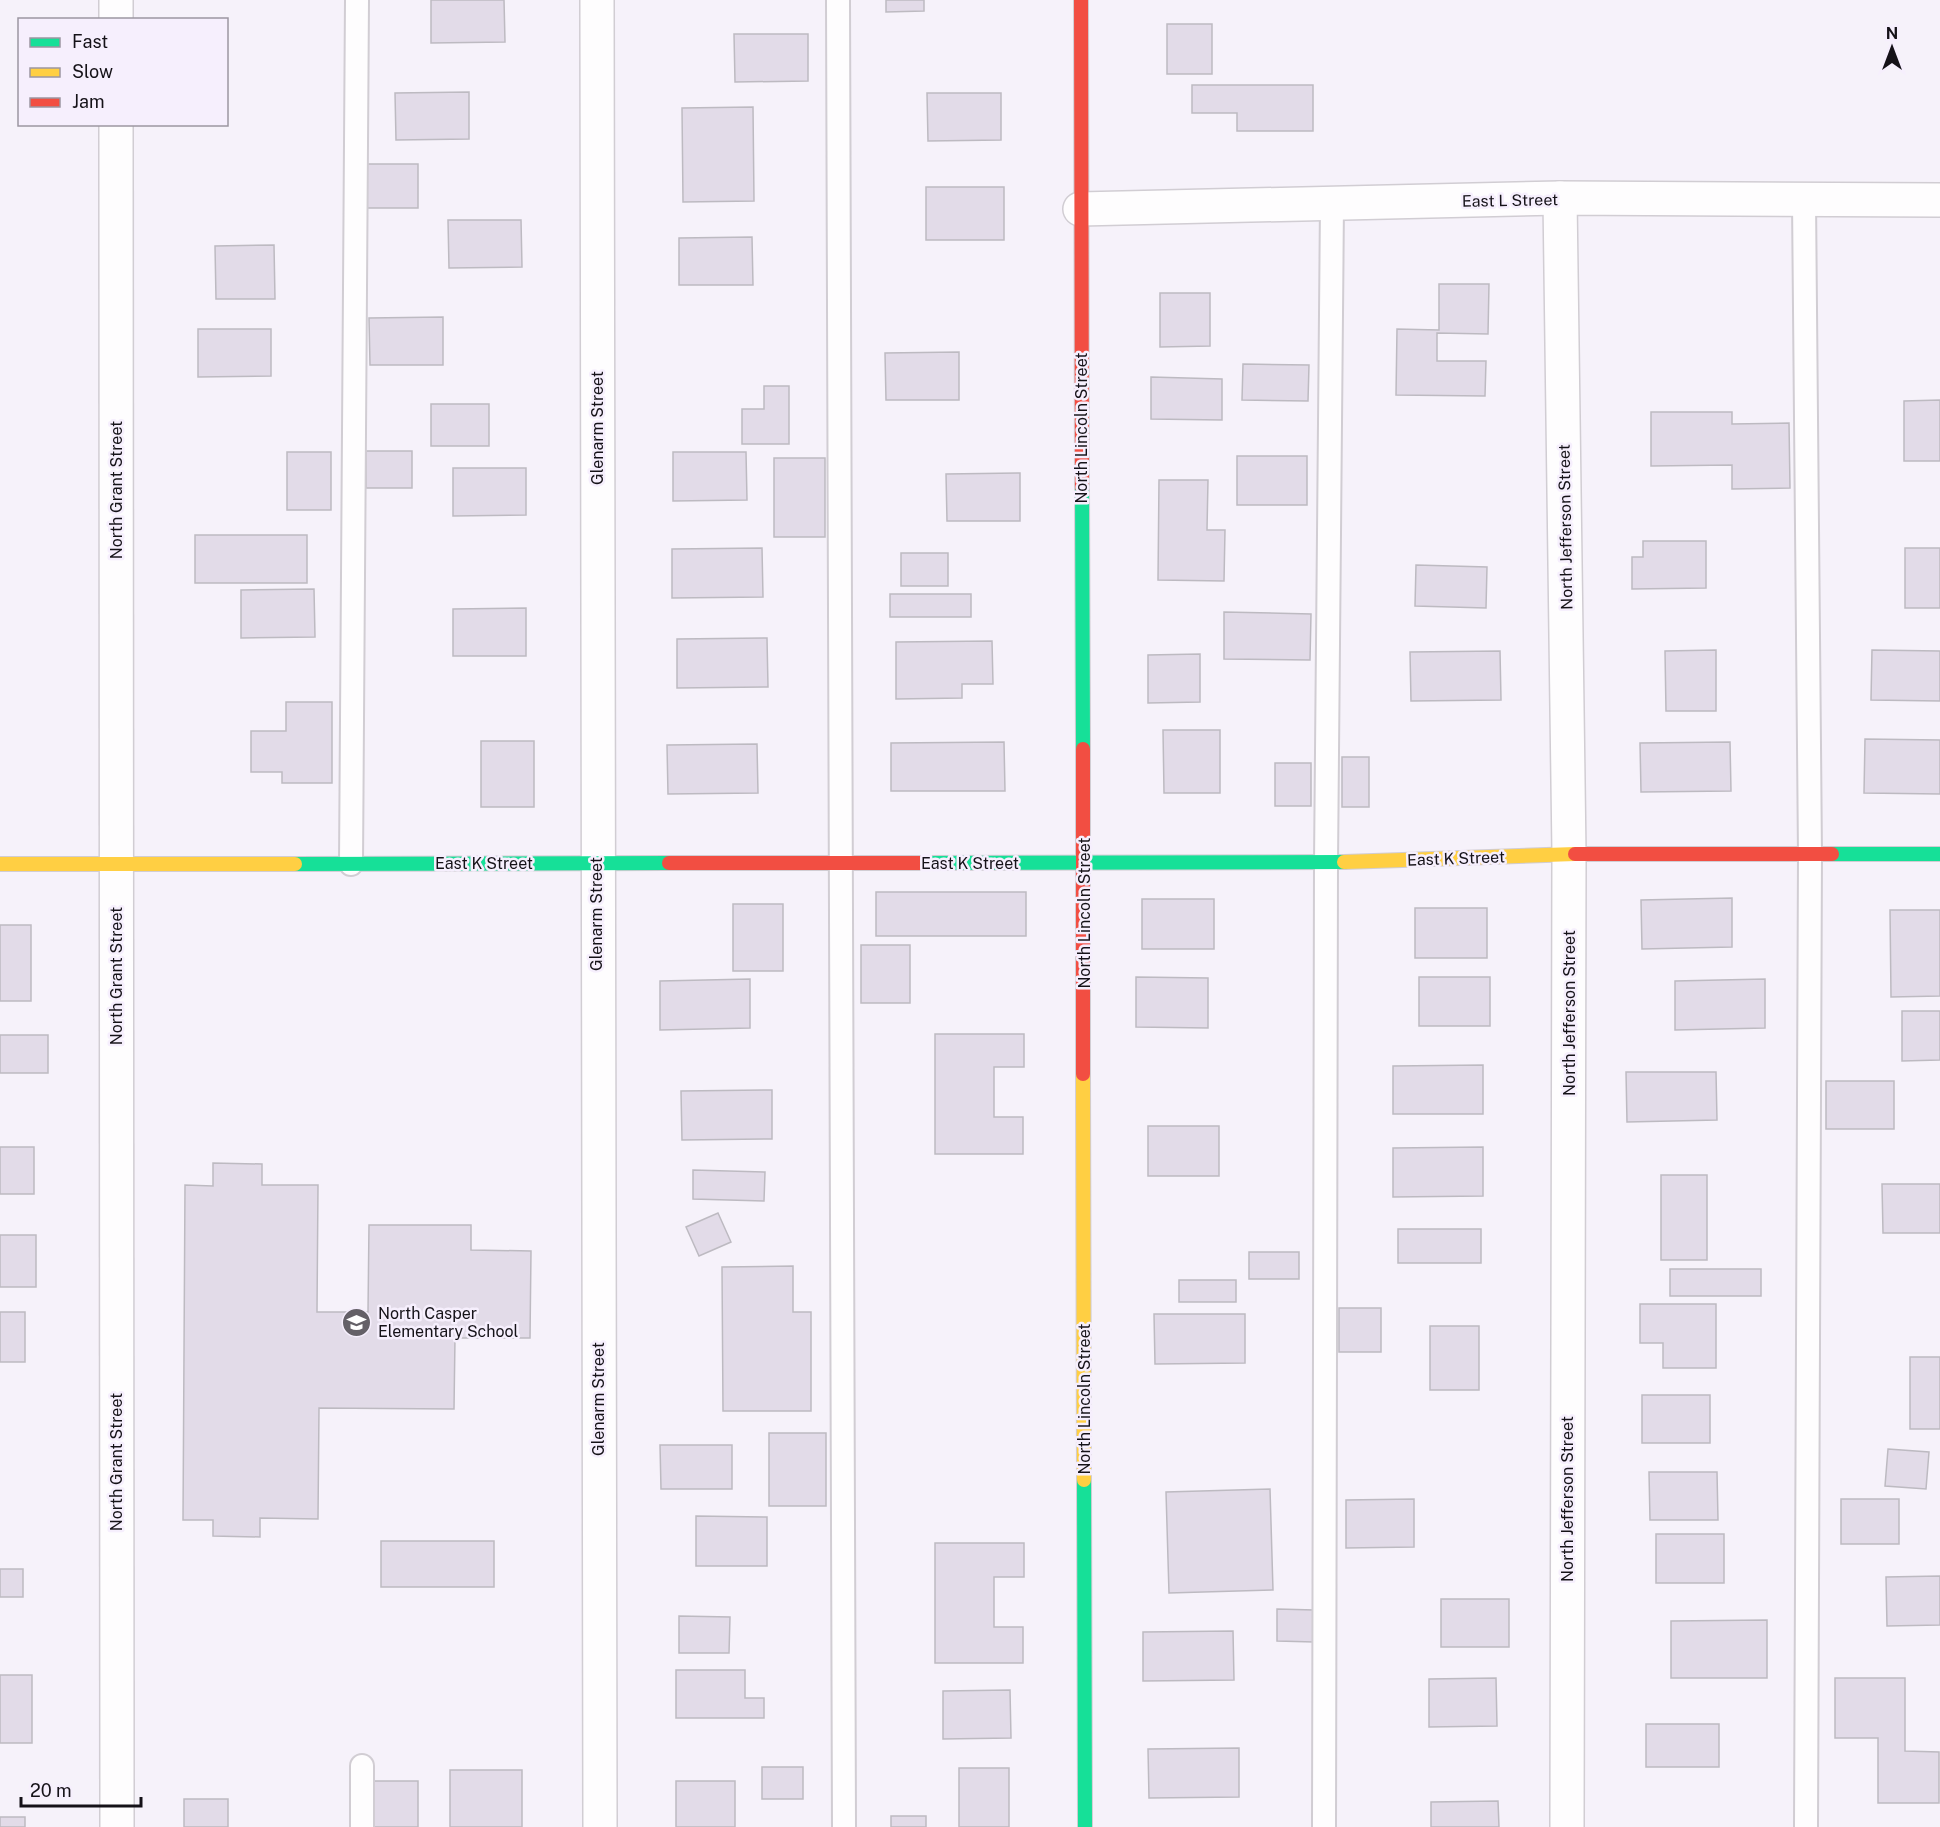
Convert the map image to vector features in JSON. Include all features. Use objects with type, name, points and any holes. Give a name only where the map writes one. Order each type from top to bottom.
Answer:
[{"type":"street","points":[[116,18],[117,0]]},
{"type":"street","name":"Glenarm Street","points":[[597,0],[596,863],[600,1827]]},
{"type":"street","name":"North Lincoln Street","points":[[1081,0],[1085,1827]]},
{"type":"street","name":"North Grant Street","points":[[116,126],[117,1827]]},
{"type":"street","name":"East L Street","points":[[1080,209],[1560,198],[1940,200]]},
{"type":"street","name":"North Jefferson Street","points":[[1560,198],[1569,854],[1567,1827]]},
{"type":"street","name":"East K Street","points":[[0,864],[1326,863],[1569,854],[1940,854]]},
{"type":"lane","points":[[351,864],[357,0]]},
{"type":"lane","points":[[838,0],[844,1827]]},
{"type":"lane","points":[[1804,200],[1810,855],[1806,1827]]},
{"type":"lane","points":[[1324,1827],[1326,863],[1332,204]]},
{"type":"lane","points":[[362,1766],[362,1827]]},
{"type":"building","points":[[431,0],[504,0],[505,42],[431,43]]},
{"type":"building","points":[[886,0],[924,0],[924,11],[886,12]]},
{"type":"building","points":[[1167,24],[1212,24],[1212,74],[1167,74]]},
{"type":"building","points":[[734,34],[808,34],[808,81],[735,82]]},
{"type":"building","points":[[1192,85],[1313,85],[1313,131],[1237,131],[1237,113],[1192,113]]},
{"type":"building","points":[[469,92],[469,139],[396,140],[395,93]]},
{"type":"building","points":[[927,93],[1001,93],[1001,140],[928,141]]},
{"type":"building","points":[[753,107],[754,201],[683,202],[682,108]]},
{"type":"building","points":[[367,164],[418,164],[418,208],[367,208]]},
{"type":"building","points":[[926,187],[1004,187],[1004,240],[926,240]]},
{"type":"building","points":[[448,220],[521,220],[522,267],[449,268]]},
{"type":"building","points":[[752,237],[753,285],[679,285],[679,238]]},
{"type":"building","points":[[274,245],[275,299],[216,299],[215,246]]},
{"type":"building","points":[[1439,284],[1489,284],[1488,334],[1437,333],[1437,361],[1486,361],[1485,396],[1396,395],[1397,329],[1439,330]]},
{"type":"building","points":[[1160,293],[1210,293],[1210,346],[1160,347]]},
{"type":"building","points":[[443,317],[443,365],[370,365],[369,318]]},
{"type":"building","points":[[198,329],[271,329],[271,376],[198,377]]},
{"type":"building","points":[[959,352],[959,400],[886,400],[885,353]]},
{"type":"building","points":[[1243,364],[1309,365],[1308,401],[1242,400]]},
{"type":"building","points":[[1151,377],[1222,379],[1222,420],[1151,419]]},
{"type":"building","points":[[764,386],[789,386],[789,444],[742,444],[742,409],[764,409]]},
{"type":"building","points":[[1940,400],[1940,461],[1904,461],[1904,401]]},
{"type":"building","points":[[431,404],[489,404],[489,446],[431,446]]},
{"type":"building","points":[[1651,412],[1732,412],[1732,424],[1789,423],[1790,488],[1732,489],[1732,465],[1651,466]]},
{"type":"building","points":[[366,451],[412,451],[412,488],[366,488]]},
{"type":"building","points":[[287,452],[331,452],[331,510],[287,510]]},
{"type":"building","points":[[673,452],[746,452],[747,500],[673,501]]},
{"type":"building","points":[[1237,456],[1307,456],[1307,505],[1237,505]]},
{"type":"building","points":[[774,458],[825,458],[825,537],[774,537]]},
{"type":"building","points":[[453,468],[526,468],[526,515],[453,516]]},
{"type":"building","points":[[1020,473],[1020,521],[947,521],[946,474]]},
{"type":"building","points":[[1159,480],[1208,480],[1207,530],[1225,530],[1224,581],[1158,580]]},
{"type":"building","points":[[195,535],[307,535],[307,583],[195,583]]},
{"type":"building","points":[[1643,541],[1706,541],[1706,588],[1632,589],[1632,557],[1643,557]]},
{"type":"building","points":[[762,548],[763,597],[672,598],[672,549]]},
{"type":"building","points":[[1905,548],[1940,548],[1940,608],[1905,608]]},
{"type":"building","points":[[901,553],[948,553],[948,586],[901,586]]},
{"type":"building","points":[[1416,565],[1487,567],[1486,608],[1415,606]]},
{"type":"building","points":[[314,589],[315,637],[241,638],[241,590]]},
{"type":"building","points":[[890,594],[971,594],[971,617],[890,617]]},
{"type":"building","points":[[526,608],[526,656],[453,656],[453,609]]},
{"type":"building","points":[[1224,612],[1311,614],[1310,660],[1224,659]]},
{"type":"building","points":[[767,638],[768,687],[677,688],[677,639]]},
{"type":"building","points":[[992,641],[993,684],[962,684],[962,698],[896,699],[896,642]]},
{"type":"building","points":[[1716,650],[1716,711],[1666,711],[1665,651]]},
{"type":"building","points":[[1872,650],[1940,651],[1940,701],[1871,700]]},
{"type":"building","points":[[1500,651],[1501,700],[1411,701],[1410,652]]},
{"type":"building","points":[[1200,654],[1200,702],[1148,703],[1148,655]]},
{"type":"building","points":[[286,702],[332,702],[332,783],[282,783],[282,772],[251,772],[251,731],[286,731]]},
{"type":"building","points":[[1163,730],[1220,730],[1220,793],[1164,793]]},
{"type":"building","points":[[1865,739],[1940,740],[1940,794],[1864,793]]},
{"type":"building","points":[[481,741],[534,741],[534,807],[481,807]]},
{"type":"building","points":[[1004,742],[1005,791],[891,791],[891,743]]},
{"type":"building","points":[[1730,742],[1731,791],[1641,792],[1640,743]]},
{"type":"building","points":[[757,744],[758,793],[668,794],[667,745]]},
{"type":"building","points":[[1342,757],[1369,757],[1369,807],[1342,807]]},
{"type":"building","points":[[1275,763],[1311,763],[1311,806],[1275,806]]},
{"type":"building","points":[[876,892],[1026,892],[1026,936],[876,936]]},
{"type":"building","points":[[1732,898],[1732,947],[1642,949],[1641,900]]},
{"type":"building","points":[[1142,899],[1214,899],[1214,949],[1142,949]]},
{"type":"building","points":[[733,904],[783,904],[783,971],[733,971]]},
{"type":"building","points":[[1415,908],[1487,908],[1487,958],[1415,958]]},
{"type":"building","points":[[1890,910],[1940,910],[1940,996],[1891,997]]},
{"type":"building","points":[[0,925],[31,925],[31,1001],[0,1001]]},
{"type":"building","points":[[861,945],[910,945],[910,1003],[861,1003]]},
{"type":"building","points":[[1136,977],[1208,978],[1208,1028],[1136,1027]]},
{"type":"building","points":[[1419,977],[1490,977],[1490,1026],[1419,1026]]},
{"type":"building","points":[[750,979],[750,1028],[660,1030],[660,981]]},
{"type":"building","points":[[1765,979],[1765,1028],[1675,1030],[1675,981]]},
{"type":"building","points":[[1902,1011],[1940,1011],[1940,1060],[1902,1061]]},
{"type":"building","points":[[935,1034],[1024,1034],[1024,1067],[994,1067],[994,1117],[1023,1117],[1023,1154],[935,1154]]},
{"type":"building","points":[[0,1035],[48,1035],[48,1073],[0,1073]]},
{"type":"building","points":[[1483,1065],[1483,1114],[1393,1114],[1393,1066]]},
{"type":"building","points":[[1626,1072],[1716,1072],[1717,1120],[1627,1122]]},
{"type":"building","points":[[1826,1081],[1894,1081],[1894,1129],[1826,1129]]},
{"type":"building","points":[[772,1090],[772,1139],[682,1140],[681,1091]]},
{"type":"building","points":[[1148,1126],[1219,1126],[1219,1176],[1148,1176]]},
{"type":"building","points":[[0,1147],[34,1147],[34,1194],[0,1194]]},
{"type":"building","points":[[1483,1147],[1483,1196],[1393,1197],[1393,1148]]},
{"type":"building","points":[[213,1163],[262,1164],[262,1185],[318,1185],[317,1312],[368,1312],[369,1225],[471,1225],[471,1250],[531,1251],[530,1338],[455,1338],[454,1409],[319,1408],[318,1519],[260,1518],[260,1537],[213,1536],[213,1520],[183,1520],[185,1185],[213,1186]]},
{"type":"building","points":[[693,1170],[765,1172],[764,1201],[693,1199]]},
{"type":"building","points":[[1661,1175],[1707,1175],[1707,1260],[1661,1260]]},
{"type":"building","points":[[1882,1184],[1940,1184],[1940,1233],[1883,1233]]},
{"type":"building","points":[[718,1213],[731,1242],[699,1256],[686,1227]]},
{"type":"building","points":[[1398,1229],[1481,1229],[1481,1263],[1398,1263]]},
{"type":"building","points":[[0,1235],[36,1235],[36,1287],[0,1287]]},
{"type":"building","points":[[1249,1252],[1299,1252],[1299,1279],[1249,1279]]},
{"type":"building","points":[[793,1266],[793,1312],[811,1312],[811,1411],[723,1411],[722,1267]]},
{"type":"building","points":[[1670,1269],[1761,1269],[1761,1296],[1670,1296]]},
{"type":"building","points":[[1179,1280],[1236,1280],[1236,1302],[1179,1302]]},
{"type":"building","points":[[1640,1304],[1716,1304],[1716,1368],[1663,1368],[1663,1343],[1640,1343]]},
{"type":"building","points":[[1339,1308],[1381,1308],[1381,1352],[1339,1352]]},
{"type":"building","points":[[0,1312],[25,1312],[25,1362],[0,1362]]},
{"type":"building","points":[[1154,1314],[1245,1314],[1245,1363],[1155,1364]]},
{"type":"building","points":[[1430,1326],[1479,1326],[1479,1390],[1430,1390]]},
{"type":"building","points":[[1910,1357],[1940,1357],[1940,1429],[1910,1429]]},
{"type":"building","points":[[1642,1395],[1710,1395],[1710,1443],[1642,1443]]},
{"type":"building","points":[[769,1433],[826,1433],[826,1506],[769,1506]]},
{"type":"building","points":[[660,1445],[732,1445],[732,1489],[661,1489]]},
{"type":"building","points":[[1888,1449],[1929,1452],[1926,1489],[1885,1486]]},
{"type":"building","points":[[1649,1472],[1717,1472],[1718,1520],[1650,1520]]},
{"type":"building","points":[[1270,1489],[1273,1590],[1169,1593],[1166,1492]]},
{"type":"building","points":[[1414,1499],[1414,1547],[1346,1548],[1346,1500]]},
{"type":"building","points":[[1841,1499],[1899,1499],[1899,1544],[1841,1544]]},
{"type":"building","points":[[696,1516],[767,1517],[767,1566],[696,1566]]},
{"type":"building","points":[[1656,1534],[1724,1534],[1724,1583],[1656,1583]]},
{"type":"building","points":[[381,1541],[494,1541],[494,1587],[381,1587]]},
{"type":"building","points":[[935,1543],[1024,1543],[1024,1577],[994,1577],[994,1627],[1023,1627],[1023,1663],[935,1663]]},
{"type":"building","points":[[0,1569],[23,1569],[23,1597],[0,1597]]},
{"type":"building","points":[[1940,1576],[1940,1625],[1887,1626],[1886,1577]]},
{"type":"building","points":[[1441,1599],[1509,1599],[1509,1647],[1441,1647]]},
{"type":"building","points":[[1277,1609],[1314,1610],[1314,1642],[1277,1641]]},
{"type":"building","points":[[679,1616],[730,1617],[729,1653],[679,1653]]},
{"type":"building","points":[[1767,1620],[1767,1678],[1671,1678],[1671,1621]]},
{"type":"building","points":[[1233,1631],[1234,1680],[1143,1681],[1143,1632]]},
{"type":"building","points":[[676,1670],[745,1670],[745,1698],[764,1698],[764,1718],[676,1718]]},
{"type":"building","points":[[0,1675],[32,1675],[32,1743],[0,1743]]},
{"type":"building","points":[[1496,1678],[1497,1726],[1429,1727],[1429,1679]]},
{"type":"building","points":[[1835,1678],[1905,1678],[1905,1751],[1939,1752],[1939,1803],[1878,1803],[1878,1738],[1835,1738]]},
{"type":"building","points":[[1010,1690],[1011,1738],[943,1739],[943,1691]]},
{"type":"building","points":[[1646,1724],[1719,1724],[1719,1767],[1646,1767]]},
{"type":"building","points":[[1239,1748],[1239,1797],[1149,1798],[1148,1749]]},
{"type":"building","points":[[762,1767],[803,1767],[803,1799],[762,1799]]},
{"type":"building","points":[[959,1768],[1009,1768],[1009,1827],[959,1827]]},
{"type":"building","points":[[450,1770],[522,1770],[522,1827],[450,1827]]},
{"type":"building","points":[[374,1781],[418,1781],[418,1827],[374,1827]]},
{"type":"building","points":[[676,1781],[735,1781],[735,1827],[676,1827]]},
{"type":"building","points":[[184,1799],[228,1799],[228,1827],[184,1827]]},
{"type":"building","points":[[1498,1801],[1499,1827],[1431,1827],[1431,1802]]},
{"type":"building","points":[[891,1816],[926,1816],[926,1827],[891,1827]]},
{"type":"building","points":[[0,1817],[25,1817],[25,1827],[0,1827]]},
{"type":"traffic: fast","points":[[1082,487],[1083,749]]},
{"type":"traffic: fast","points":[[1832,854],[1940,854]]},
{"type":"traffic: fast","points":[[922,863],[1344,862]]},
{"type":"traffic: fast","points":[[295,864],[669,863]]},
{"type":"traffic: fast","points":[[1084,1480],[1085,1827]]},
{"type":"traffic: slow","points":[[1344,862],[1575,854]]},
{"type":"traffic: slow","points":[[0,864],[295,864]]},
{"type":"traffic: slow","points":[[1083,1074],[1084,1480]]},
{"type":"traffic: jam","points":[[1081,0],[1082,487]]},
{"type":"traffic: jam","points":[[1083,749],[1083,1074]]},
{"type":"traffic: jam","points":[[1575,854],[1832,854]]},
{"type":"traffic: jam","points":[[669,863],[922,863]]},
{"type":"place","name":"North Casper Elementary School","points":[[357,1322]]}]
